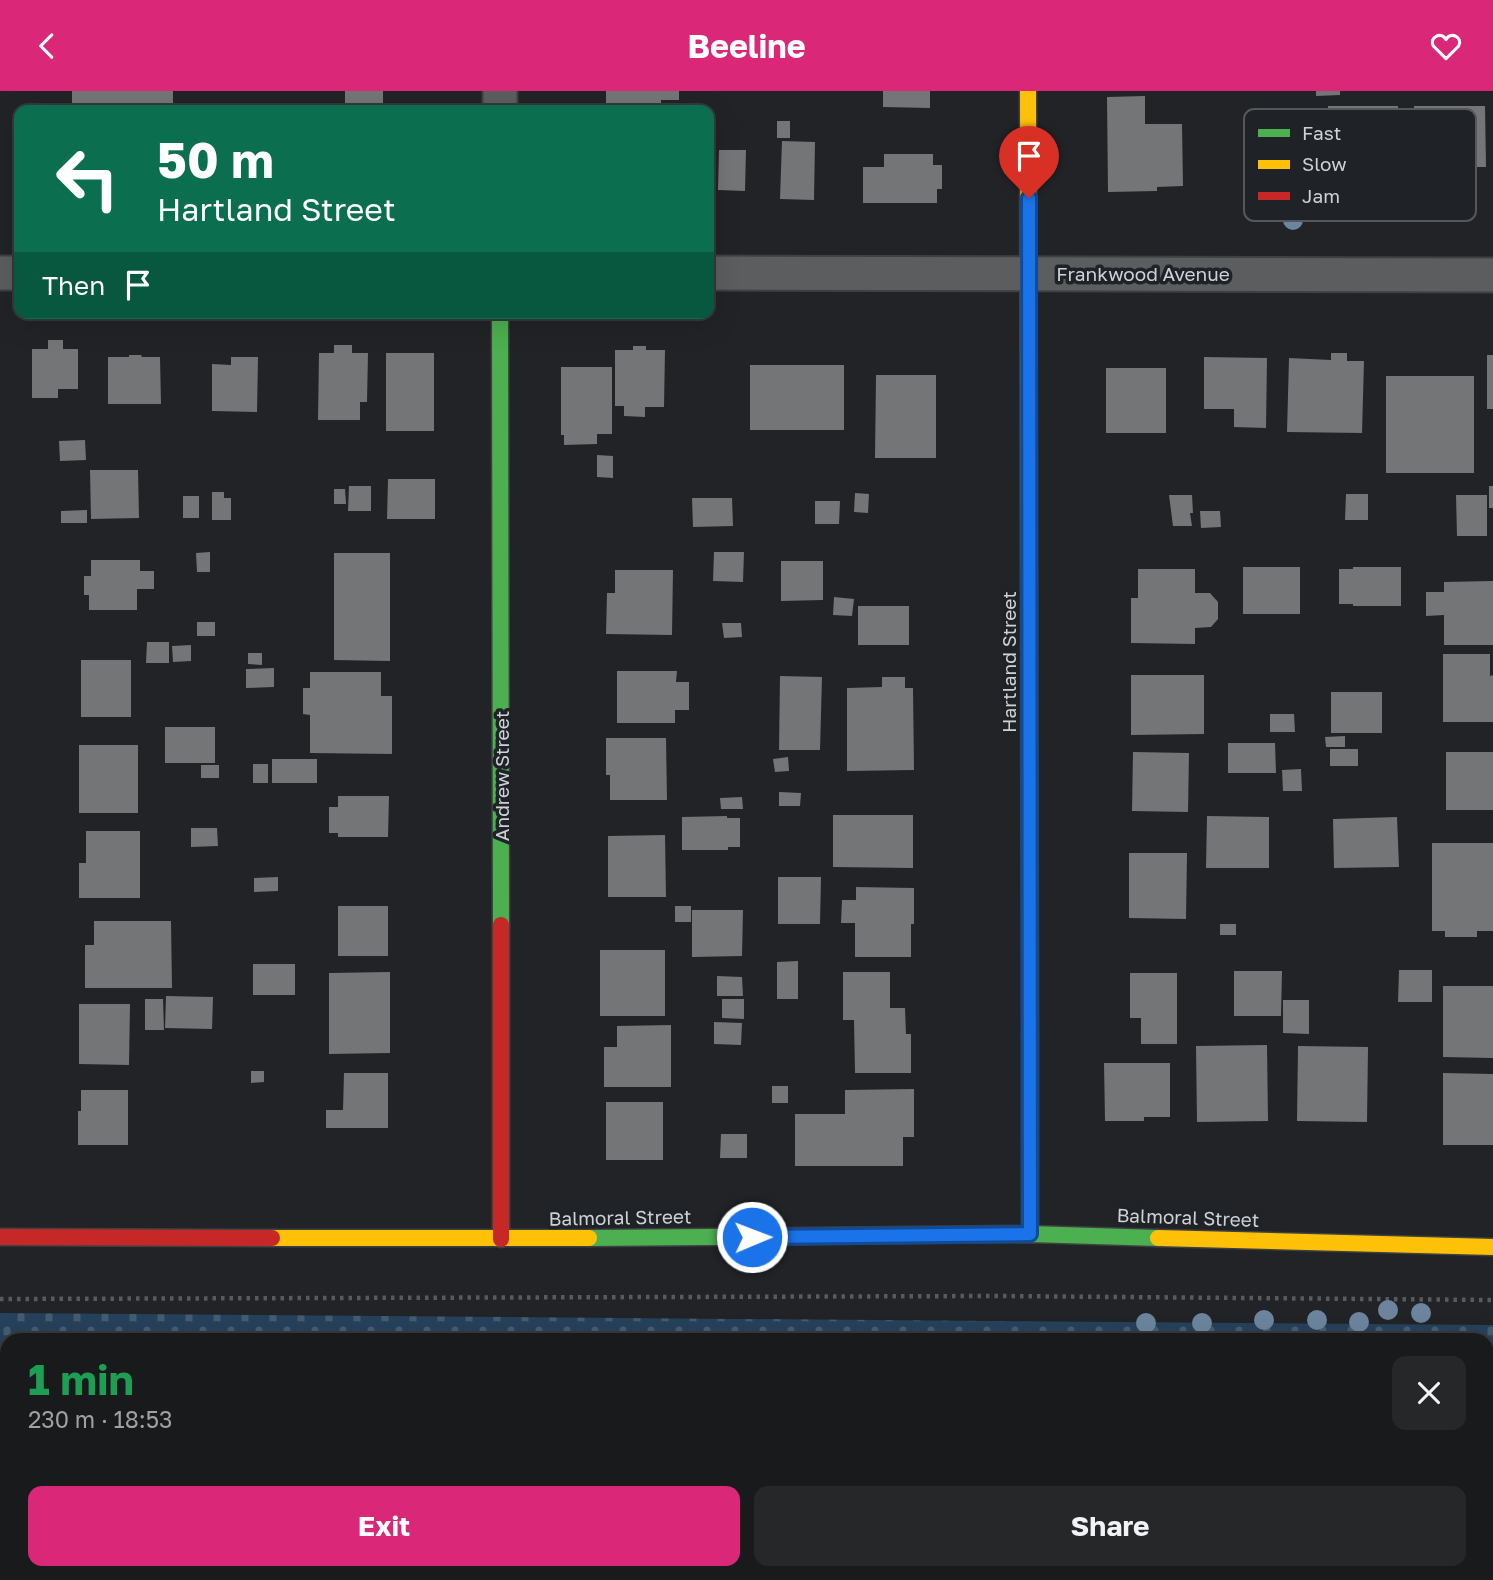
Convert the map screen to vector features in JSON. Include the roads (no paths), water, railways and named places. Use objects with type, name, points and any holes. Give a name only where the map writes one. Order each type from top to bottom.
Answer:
[{"type":"street","name":"Hartland Street","points":[[1028,91],[1030,1234]]},
{"type":"street","name":"Frankwood Avenue","points":[[714,273],[1493,275]]},
{"type":"street","name":"Andrew Street","points":[[500,319],[502,1239]]},
{"type":"street","name":"Balmoral Street","points":[[0,1237],[502,1239],[1030,1234],[1493,1247]]}]
